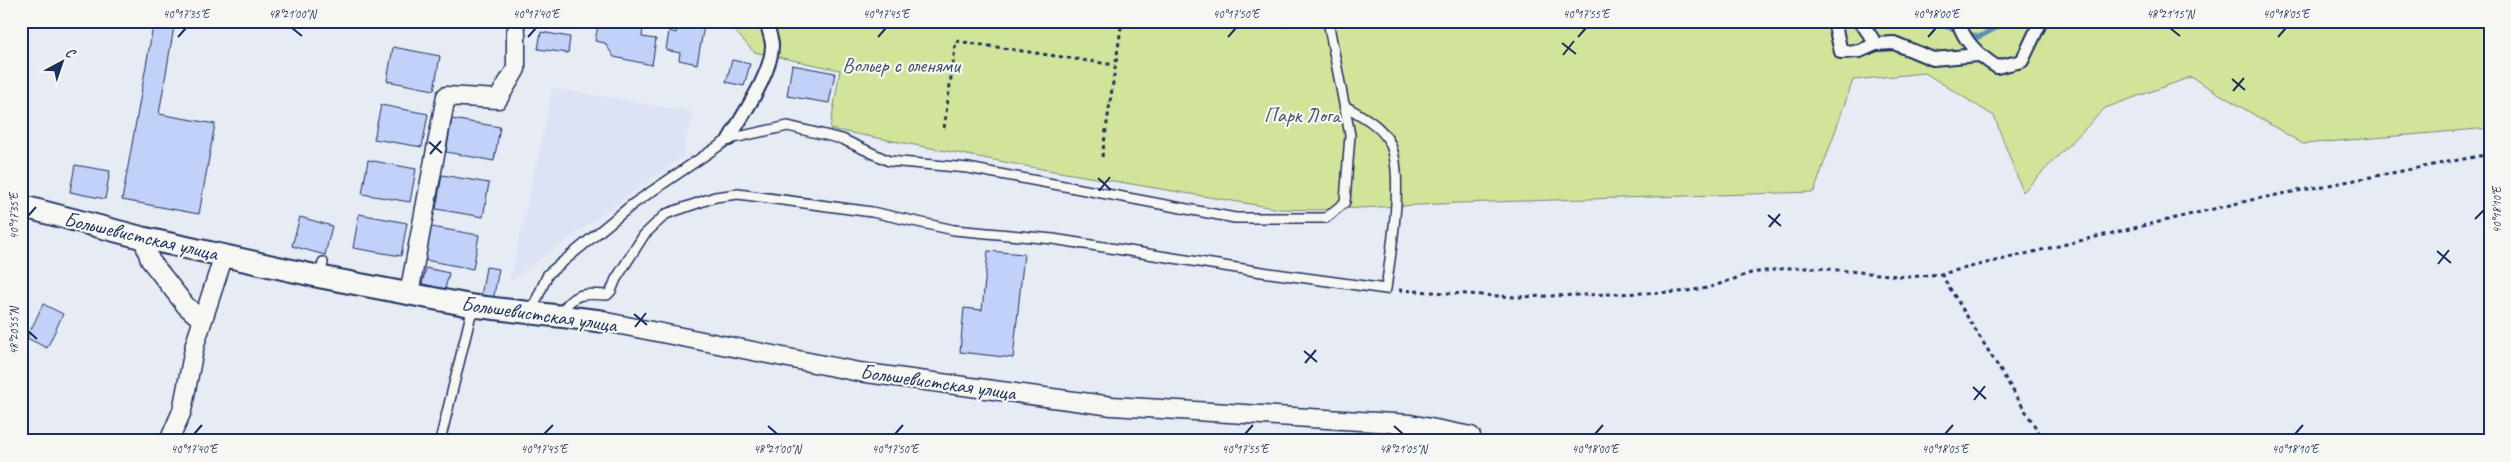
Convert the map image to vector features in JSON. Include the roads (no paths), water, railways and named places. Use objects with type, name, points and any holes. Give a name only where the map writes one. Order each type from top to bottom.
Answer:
[{"type":"street","points":[[729,139],[756,91],[770,60],[772,44],[766,21]]},
{"type":"street","points":[[1834,21],[1841,52],[1860,52],[1876,44],[1894,44],[1934,59],[1978,55]]},
{"type":"street","points":[[1858,21],[1876,44]]},
{"type":"street","points":[[1958,21],[1961,31],[1978,55],[1997,67],[2022,61],[2041,21]]},
{"type":"street","points":[[409,294],[446,96],[498,99],[516,69],[516,32]]},
{"type":"street","name":"Большевистская улица","points":[[21,206],[143,238],[224,255],[322,269],[409,294],[473,306],[601,321],[859,372],[1102,404],[1410,424],[1471,436]]},
{"type":"street","points":[[143,238],[150,260],[186,306],[202,320]]},
{"type":"street","points":[[169,441],[182,411],[194,344],[224,255]]},
{"type":"lane","points":[[531,312],[548,274],[633,204],[729,139],[788,126],[842,139],[889,161],[968,168],[1236,218],[1326,218],[1345,202],[1350,135],[1328,21]]},
{"type":"lane","points":[[559,315],[569,300],[575,296],[584,294],[607,295],[644,235],[666,214],[715,197],[738,194],[872,212],[954,230],[1053,239],[1262,272],[1386,289],[1395,215],[1396,171],[1389,139],[1376,125],[1345,106]]},
{"type":"lane","points":[[440,441],[473,306]]},
{"type":"waterway","points":[[1929,21],[1979,37],[2009,21]]},
{"type":"park label","name":"Вольер с оленями","points":[[901,65]]},
{"type":"park label","name":"Парк Лога","points":[[1302,115]]}]
